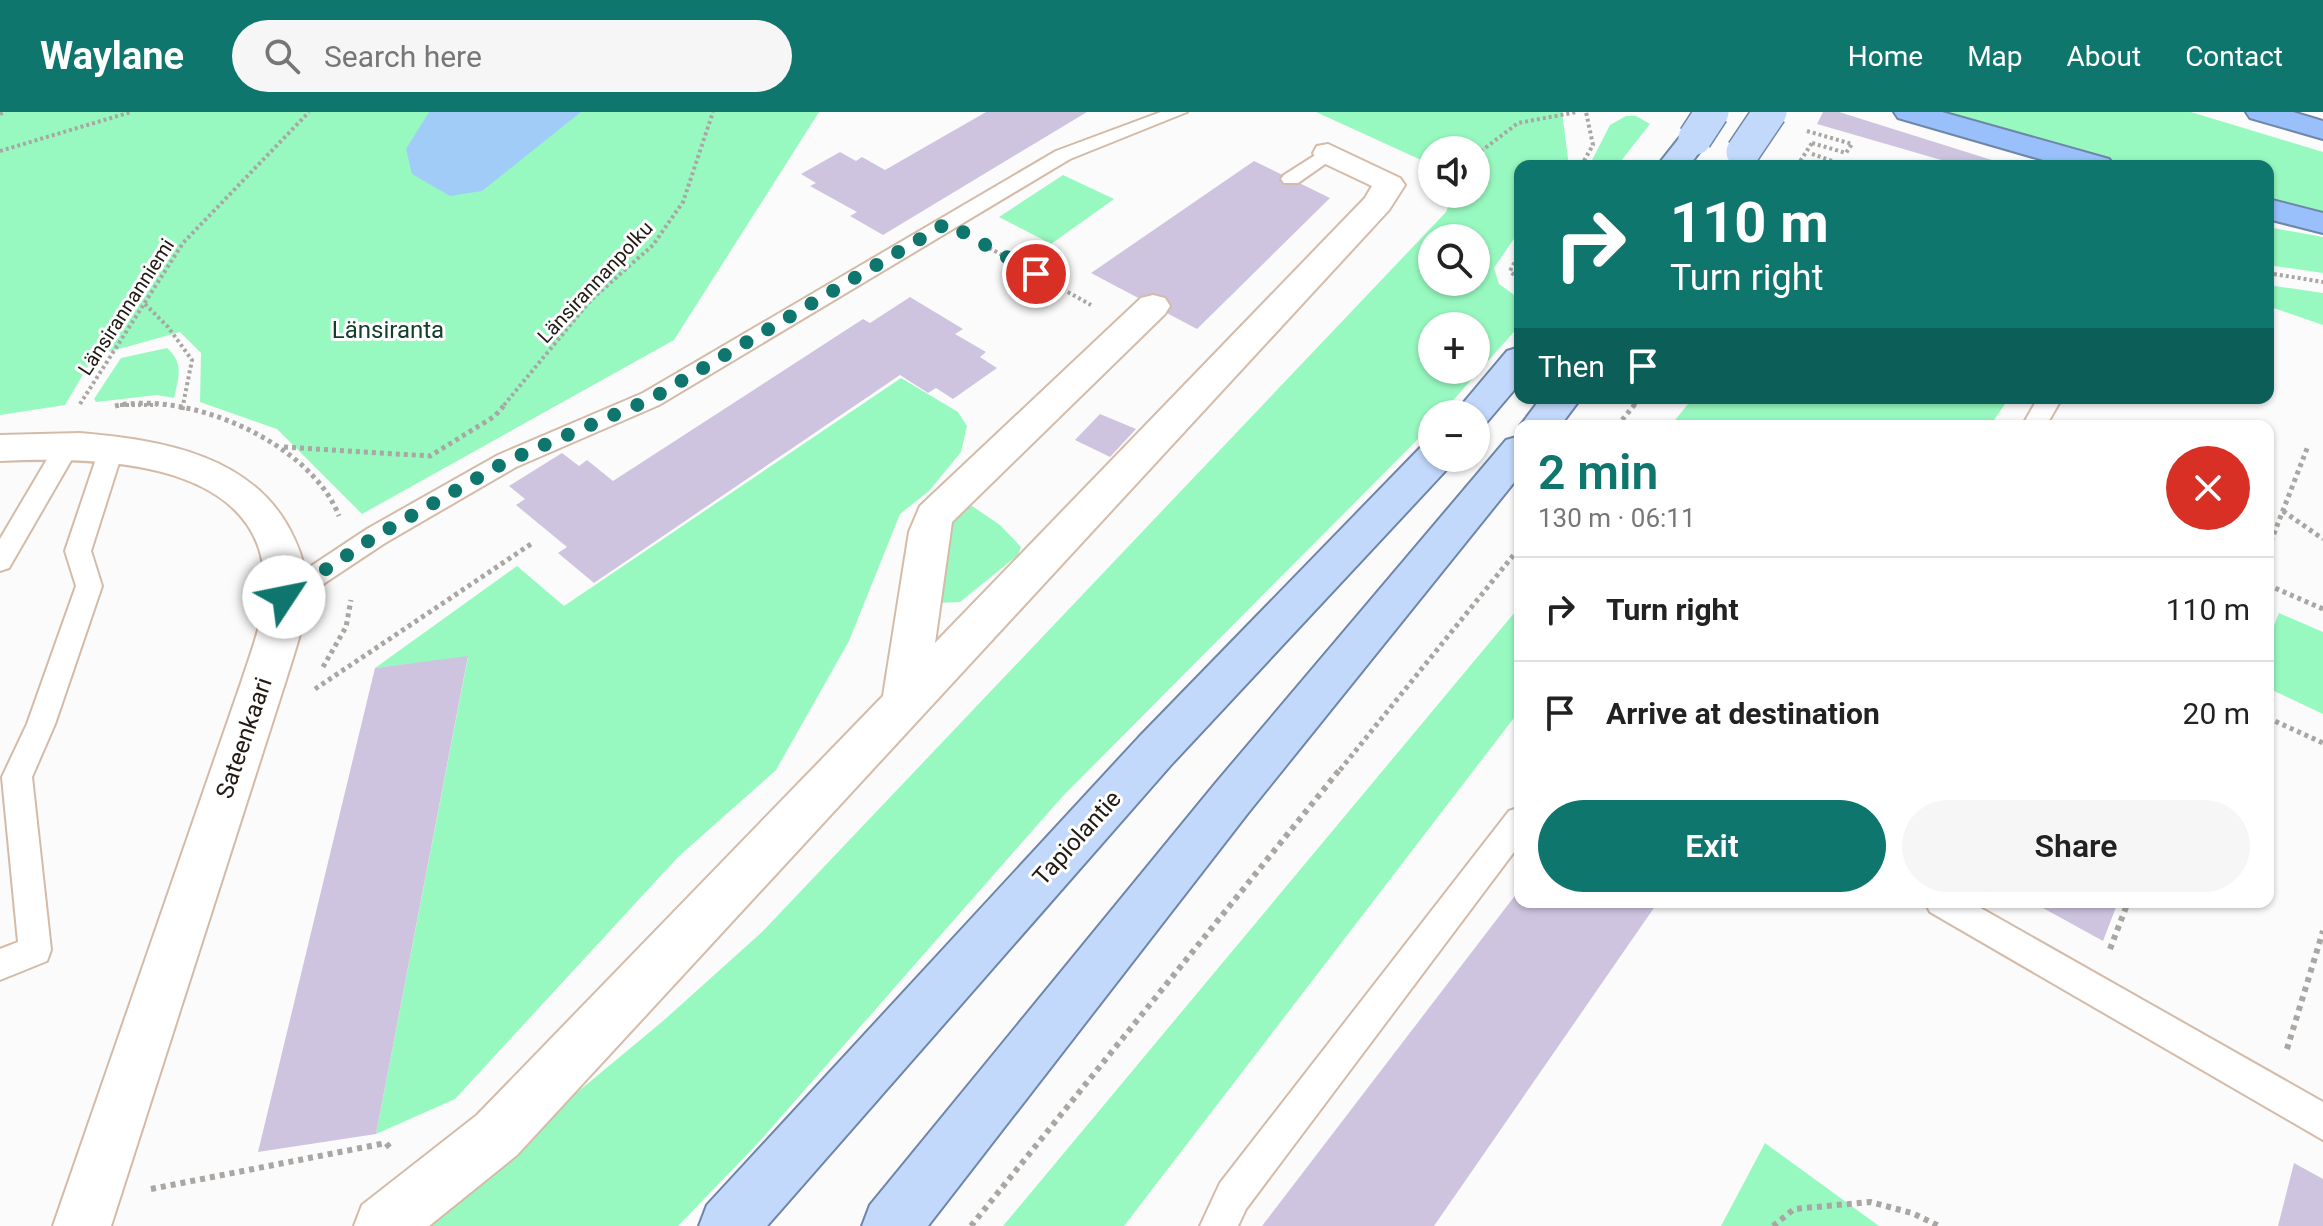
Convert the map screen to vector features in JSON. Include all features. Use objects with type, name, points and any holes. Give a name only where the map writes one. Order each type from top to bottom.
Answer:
[{"type":"highway","points":[[1909,112],[2077,160]]},
{"type":"highway","points":[[2261,112],[2323,130]]},
{"type":"highway","points":[[2274,211],[2323,223]]},
{"type":"main road","points":[[1678,160],[1712,112]]},
{"type":"main road","points":[[1739,159],[1770,112]]},
{"type":"main road","points":[[1485,400],[1514,366]]},
{"type":"main road","points":[[1544,420],[1557,404]]},
{"type":"main road","points":[[891,1226],[1231,799],[1514,456]]},
{"type":"main road","name":"Tapiolantie","points":[[728,1226],[1155,751],[1421,472]]},
{"type":"street","points":[[383,1226],[497,1135],[1378,203],[1389,185],[1384,180],[1328,153]]},
{"type":"street","points":[[904,705],[929,532],[934,516],[1153,306]]},
{"type":"street","name":"Sateenkaari","points":[[0,448],[90,446],[202,469],[243,497],[264,521],[283,561],[284,613],[264,680],[82,1226]]},
{"type":"lane","points":[[284,597],[376,536],[507,461],[651,399],[1072,150],[1178,112]]},
{"type":"lane","points":[[1291,179],[1328,153]]},
{"type":"lane","points":[[0,561],[90,446]]},
{"type":"lane","points":[[0,965],[35,950],[17,777],[41,724],[89,586],[78,551],[90,446]]},
{"type":"lane","points":[[1219,1226],[1233,1196],[1514,828]]},
{"type":"lane","points":[[1951,908],[2323,1122]]},
{"type":"path","points":[[0,151],[131,112]]},
{"type":"path","name":"Länsirannanniemi","points":[[79,405],[183,243],[309,112]]},
{"type":"path","name":"Länsirannanpolku","points":[[284,447],[430,456],[495,416],[591,300],[653,245],[683,202],[713,112]]},
{"type":"path","points":[[1490,144],[1518,123],[1577,112]]},
{"type":"path","points":[[1584,160],[1593,145],[1586,112]]},
{"type":"path","points":[[1801,160],[1812,143],[1846,153],[1852,144],[1806,131]]},
{"type":"path","points":[[1812,154],[1830,160]]},
{"type":"path","points":[[947,223],[1059,287]]},
{"type":"path","points":[[2274,274],[2323,282]]},
{"type":"path","points":[[145,304],[168,327],[192,360],[182,410]]},
{"type":"path","points":[[1622,420],[1635,404]]},
{"type":"path","points":[[2274,534],[2308,446]]},
{"type":"path","points":[[2283,511],[2323,539]]},
{"type":"path","points":[[306,694],[531,544]]},
{"type":"path","points":[[971,1226],[1514,554]]},
{"type":"path","points":[[2274,588],[2323,609]]},
{"type":"path","points":[[2274,721],[2323,743]]},
{"type":"path","points":[[2273,1093],[2323,931]]},
{"type":"path","points":[[150,1189],[325,1153]]},
{"type":"path","points":[[1773,1226],[1794,1209],[1870,1202],[1912,1213],[1939,1226]]},
{"type":"green space","name":"Länsiranta","points":[[0,112],[819,112],[674,340],[362,514],[277,429],[200,402],[201,353],[180,332],[94,356],[65,405],[0,415]]},
{"type":"green space","points":[[1316,112],[1562,112],[1568,160],[1514,160],[1514,239],[1494,268],[1499,284],[1514,295],[1514,332],[1490,359],[1490,312],[1418,312],[1418,384],[1468,384],[1453,400],[1418,400],[1418,439],[1062,797],[758,1143],[678,1226],[416,1226],[663,1021],[762,932],[1418,241],[1418,296],[1490,296],[1490,224],[1435,224],[1448,208],[1490,208],[1490,136],[1418,136],[1418,159]]},
{"type":"green space","points":[[1928,112],[2191,112],[2323,152],[2323,213],[2274,203],[2274,160],[2103,160]]},
{"type":"green space","points":[[1626,116],[1636,116],[1650,124],[1622,160],[1592,160],[1610,125]]},
{"type":"green space","points":[[1063,175],[1114,199],[1051,244],[999,217]]},
{"type":"green space","points":[[2274,228],[2323,237],[2323,273],[2274,266]]},
{"type":"green space","points":[[2274,286],[2323,293],[2323,325],[2274,308]]},
{"type":"green space","points":[[167,348],[178,365],[174,398],[157,395],[96,402],[94,399],[121,358]]},
{"type":"green space","points":[[901,378],[958,412],[967,426],[961,452],[929,491],[900,514],[849,641],[776,770],[678,857],[455,1099],[376,1134],[468,657],[375,668],[517,566],[564,606]]},
{"type":"green space","points":[[1688,404],[2005,404],[1994,420],[1675,420]]},
{"type":"green space","points":[[972,506],[1000,525],[1021,547],[1018,555],[960,602],[939,603],[934,578],[954,514]]},
{"type":"green space","points":[[1514,613],[1514,718],[1124,1226],[1003,1226]]},
{"type":"green space","points":[[2279,613],[2323,632],[2323,714],[2274,691],[2274,626]]},
{"type":"green space","points":[[1765,1143],[1879,1226],[1721,1226]]},
{"type":"water","points":[[429,112],[581,112],[482,191],[450,196],[412,174],[406,149]]},
{"type":"building","points":[[986,112],[1087,112],[883,235],[850,216],[857,212],[810,186],[816,183],[801,174],[840,152],[856,161],[862,157],[885,170]]},
{"type":"building","points":[[1823,112],[1839,112],[1992,160],[1941,160],[1817,124]]},
{"type":"building","points":[[1254,161],[1330,198],[1197,329],[1091,273]]},
{"type":"building","points":[[910,297],[963,329],[955,334],[986,352],[980,357],[997,368],[953,399],[936,388],[928,393],[900,375],[594,583],[558,553],[567,547],[516,505],[525,499],[509,486],[562,453],[579,466],[587,460],[613,481],[863,319],[870,323]]},
{"type":"building","points":[[1100,414],[1136,429],[1110,457],[1075,440]]},
{"type":"building","points":[[468,656],[376,1134],[258,1152],[375,668]]},
{"type":"building","points":[[1514,897],[1514,908],[1654,908],[1434,1226],[1262,1226]]},
{"type":"building","points":[[2043,908],[2116,908],[2103,941]]},
{"type":"building","points":[[2294,1163],[2323,1179],[2323,1226],[2278,1226]]},
{"type":"route","points":[[284,597],[376,536],[507,461],[651,399],[947,223],[1036,274]]}]
